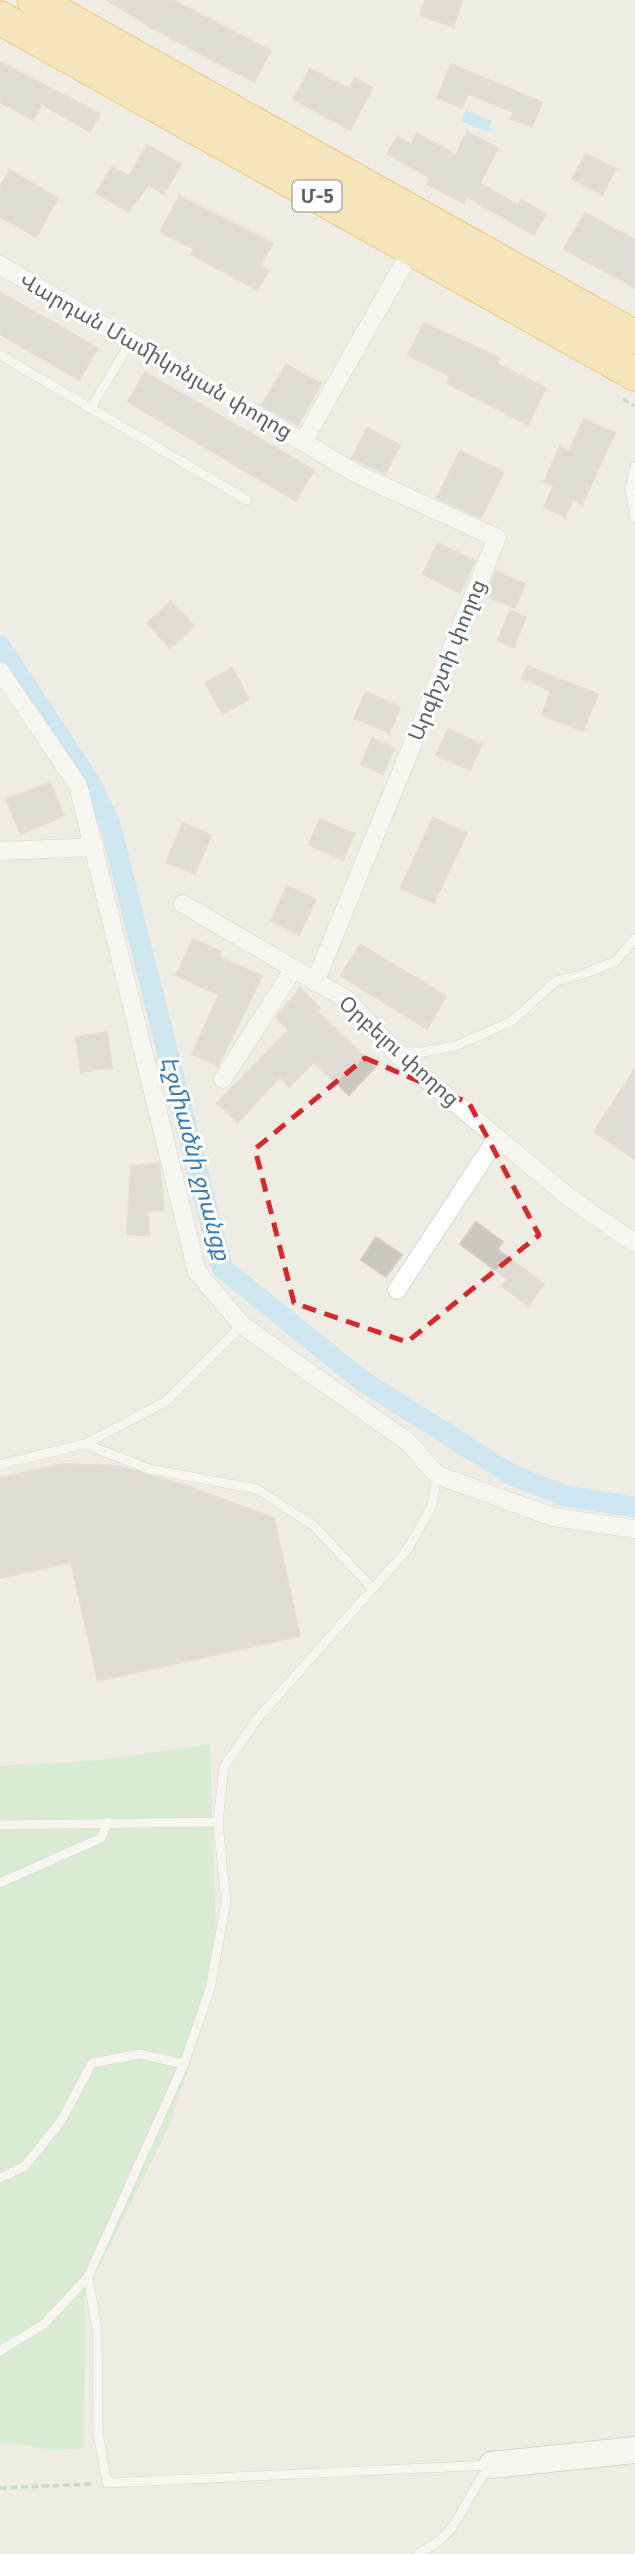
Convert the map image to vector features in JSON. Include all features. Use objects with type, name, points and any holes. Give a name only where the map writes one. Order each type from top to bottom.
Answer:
[{"type":"highway","name":"Մ-5","points":[[34,0],[635,337]]},
{"type":"highway","name":"Մ-5","points":[[0,18],[635,374]]},
{"type":"street","name":"Վարդան Մամիկոնյան փողոց","points":[[0,265],[303,442],[412,249]]},
{"type":"street","name":"Արգիշտի փողոց","points":[[303,442],[357,474],[496,538],[315,982]]},
{"type":"street","points":[[0,671],[78,785],[197,1272],[242,1325],[408,1442],[437,1475],[553,1517],[635,1529]]},
{"type":"street","points":[[0,851],[95,847]]},
{"type":"street","name":"Օրբելու փողոց","points":[[183,904],[346,999],[401,1058],[571,1199],[635,1243]]},
{"type":"street","points":[[223,1079],[293,970]]},
{"type":"street","points":[[397,1290],[496,1138]]},
{"type":"street","points":[[492,2465],[635,2450]]},
{"type":"lane","points":[[91,408],[131,341]]},
{"type":"lane","points":[[0,355],[247,500]]},
{"type":"lane","points":[[635,466],[630,488],[635,517]]},
{"type":"lane","points":[[397,1051],[422,1052],[456,1046],[512,1021],[556,981],[584,974],[616,961],[635,938]]},
{"type":"lane","points":[[0,1464],[85,1444],[165,1402],[242,1325]]},
{"type":"lane","points":[[85,1444],[149,1469],[257,1489],[314,1526],[372,1588]]},
{"type":"lane","points":[[0,2351],[44,2324],[88,2277],[184,2064],[210,1989],[226,1902],[218,1822],[224,1767],[257,1719],[407,1550],[432,1506],[437,1475]]},
{"type":"lane","points":[[0,1883],[101,1838],[108,1822]]},
{"type":"lane","points":[[0,1825],[218,1822]]},
{"type":"lane","points":[[0,2178],[25,2166],[61,2120],[92,2063],[140,2054],[184,2064]]},
{"type":"lane","points":[[88,2277],[97,2329],[97,2433],[107,2483],[492,2465]]},
{"type":"lane","points":[[418,2554],[440,2540],[453,2526],[470,2491],[492,2465]]},
{"type":"path","points":[[0,2488],[107,2483]]},
{"type":"highlighted area","points":[[365,1058],[469,1103],[539,1235],[407,1342],[294,1303],[255,1149]]},
{"type":"green space","points":[[210,1744],[216,1932],[200,2033],[170,2124],[85,2291],[84,2448],[56,2450],[3,2443],[0,2442],[0,1766],[99,1760]]},
{"type":"water","points":[[466,110],[492,121],[488,132],[461,121]]},
{"type":"building","points":[[107,0],[173,0],[271,51],[254,82],[150,27]]},
{"type":"building","points":[[425,0],[463,0],[453,27],[420,15]]},
{"type":"building","points":[[0,62],[100,114],[90,132],[42,104],[33,120],[0,102]]},
{"type":"building","points":[[451,64],[542,102],[532,127],[511,119],[513,112],[468,94],[462,108],[437,98]]},
{"type":"building","points":[[310,69],[349,89],[355,78],[373,88],[350,130],[293,99]]},
{"type":"building","points":[[467,132],[498,148],[480,183],[518,205],[521,200],[546,214],[534,235],[467,197],[464,203],[427,184],[430,178],[387,154],[397,136],[411,144],[417,133],[456,155]]},
{"type":"building","points":[[147,145],[181,164],[164,194],[148,185],[128,212],[96,193],[112,167],[129,176]]},
{"type":"building","points":[[586,154],[616,169],[602,195],[572,179]]},
{"type":"building","points":[[10,170],[58,198],[36,237],[0,217],[0,187]]},
{"type":"building","points":[[179,196],[273,243],[260,265],[269,270],[257,290],[191,254],[194,249],[160,232]]},
{"type":"building","points":[[585,213],[635,240],[635,288],[564,249]]},
{"type":"building","points":[[0,292],[98,348],[79,380],[0,334]]},
{"type":"building","points":[[424,323],[500,358],[497,364],[546,388],[528,425],[447,383],[450,376],[408,355]]},
{"type":"building","points":[[286,364],[321,384],[298,425],[262,405]]},
{"type":"building","points":[[145,372],[314,470],[296,501],[128,402]]},
{"type":"building","points":[[584,419],[615,433],[582,504],[573,500],[565,517],[544,507],[554,486],[544,482],[560,446],[569,451]]},
{"type":"building","points":[[367,428],[400,445],[385,474],[352,458]]},
{"type":"building","points":[[460,451],[504,472],[481,518],[437,498]]},
{"type":"building","points":[[438,543],[475,561],[460,593],[423,574]]},
{"type":"building","points":[[496,571],[525,584],[515,608],[486,596]]},
{"type":"building","points":[[171,601],[194,626],[170,648],[147,623]]},
{"type":"building","points":[[510,611],[526,617],[514,647],[498,641]]},
{"type":"building","points":[[527,666],[598,694],[583,731],[542,715],[551,691],[522,678]]},
{"type":"building","points":[[232,668],[249,699],[223,714],[205,683]]},
{"type":"building","points":[[366,692],[400,707],[389,733],[354,718]]},
{"type":"building","points":[[448,729],[482,744],[470,770],[436,755]]},
{"type":"building","points":[[372,738],[394,748],[383,774],[361,765]]},
{"type":"building","points":[[50,782],[64,816],[21,834],[6,799]]},
{"type":"building","points":[[433,818],[467,833],[434,903],[400,888]]},
{"type":"building","points":[[320,819],[355,834],[343,860],[309,845]]},
{"type":"building","points":[[183,823],[211,835],[195,874],[166,862]]},
{"type":"building","points":[[287,886],[316,899],[299,935],[271,921]]},
{"type":"building","points":[[193,939],[221,952],[219,957],[262,976],[218,1066],[192,1054],[219,995],[176,975]]},
{"type":"building","points":[[360,944],[446,996],[427,1029],[341,976]]},
{"type":"building","points":[[300,988],[320,1008],[317,1011],[375,1067],[349,1095],[314,1062],[289,1087],[280,1077],[238,1122],[217,1103],[289,1030],[276,1018]]},
{"type":"building","points":[[107,1032],[112,1068],[81,1072],[76,1037]]},
{"type":"building","points":[[635,1069],[635,1159],[594,1132]]},
{"type":"building","points":[[159,1163],[164,1210],[148,1211],[149,1236],[127,1234],[131,1166]]},
{"type":"building","points":[[476,1222],[503,1242],[497,1249],[544,1284],[528,1306],[502,1286],[507,1279],[460,1244]]},
{"type":"building","points":[[376,1237],[402,1255],[386,1277],[361,1260]]},
{"type":"building","points":[[61,1464],[118,1466],[187,1486],[274,1518],[300,1636],[98,1681],[71,1562],[0,1578],[0,1478]]},
{"type":"waterway","name":"Էջմիածնի ջրանցք","points":[[0,646],[91,784],[110,824],[222,1268],[364,1382],[512,1475],[565,1496],[635,1507]]}]
